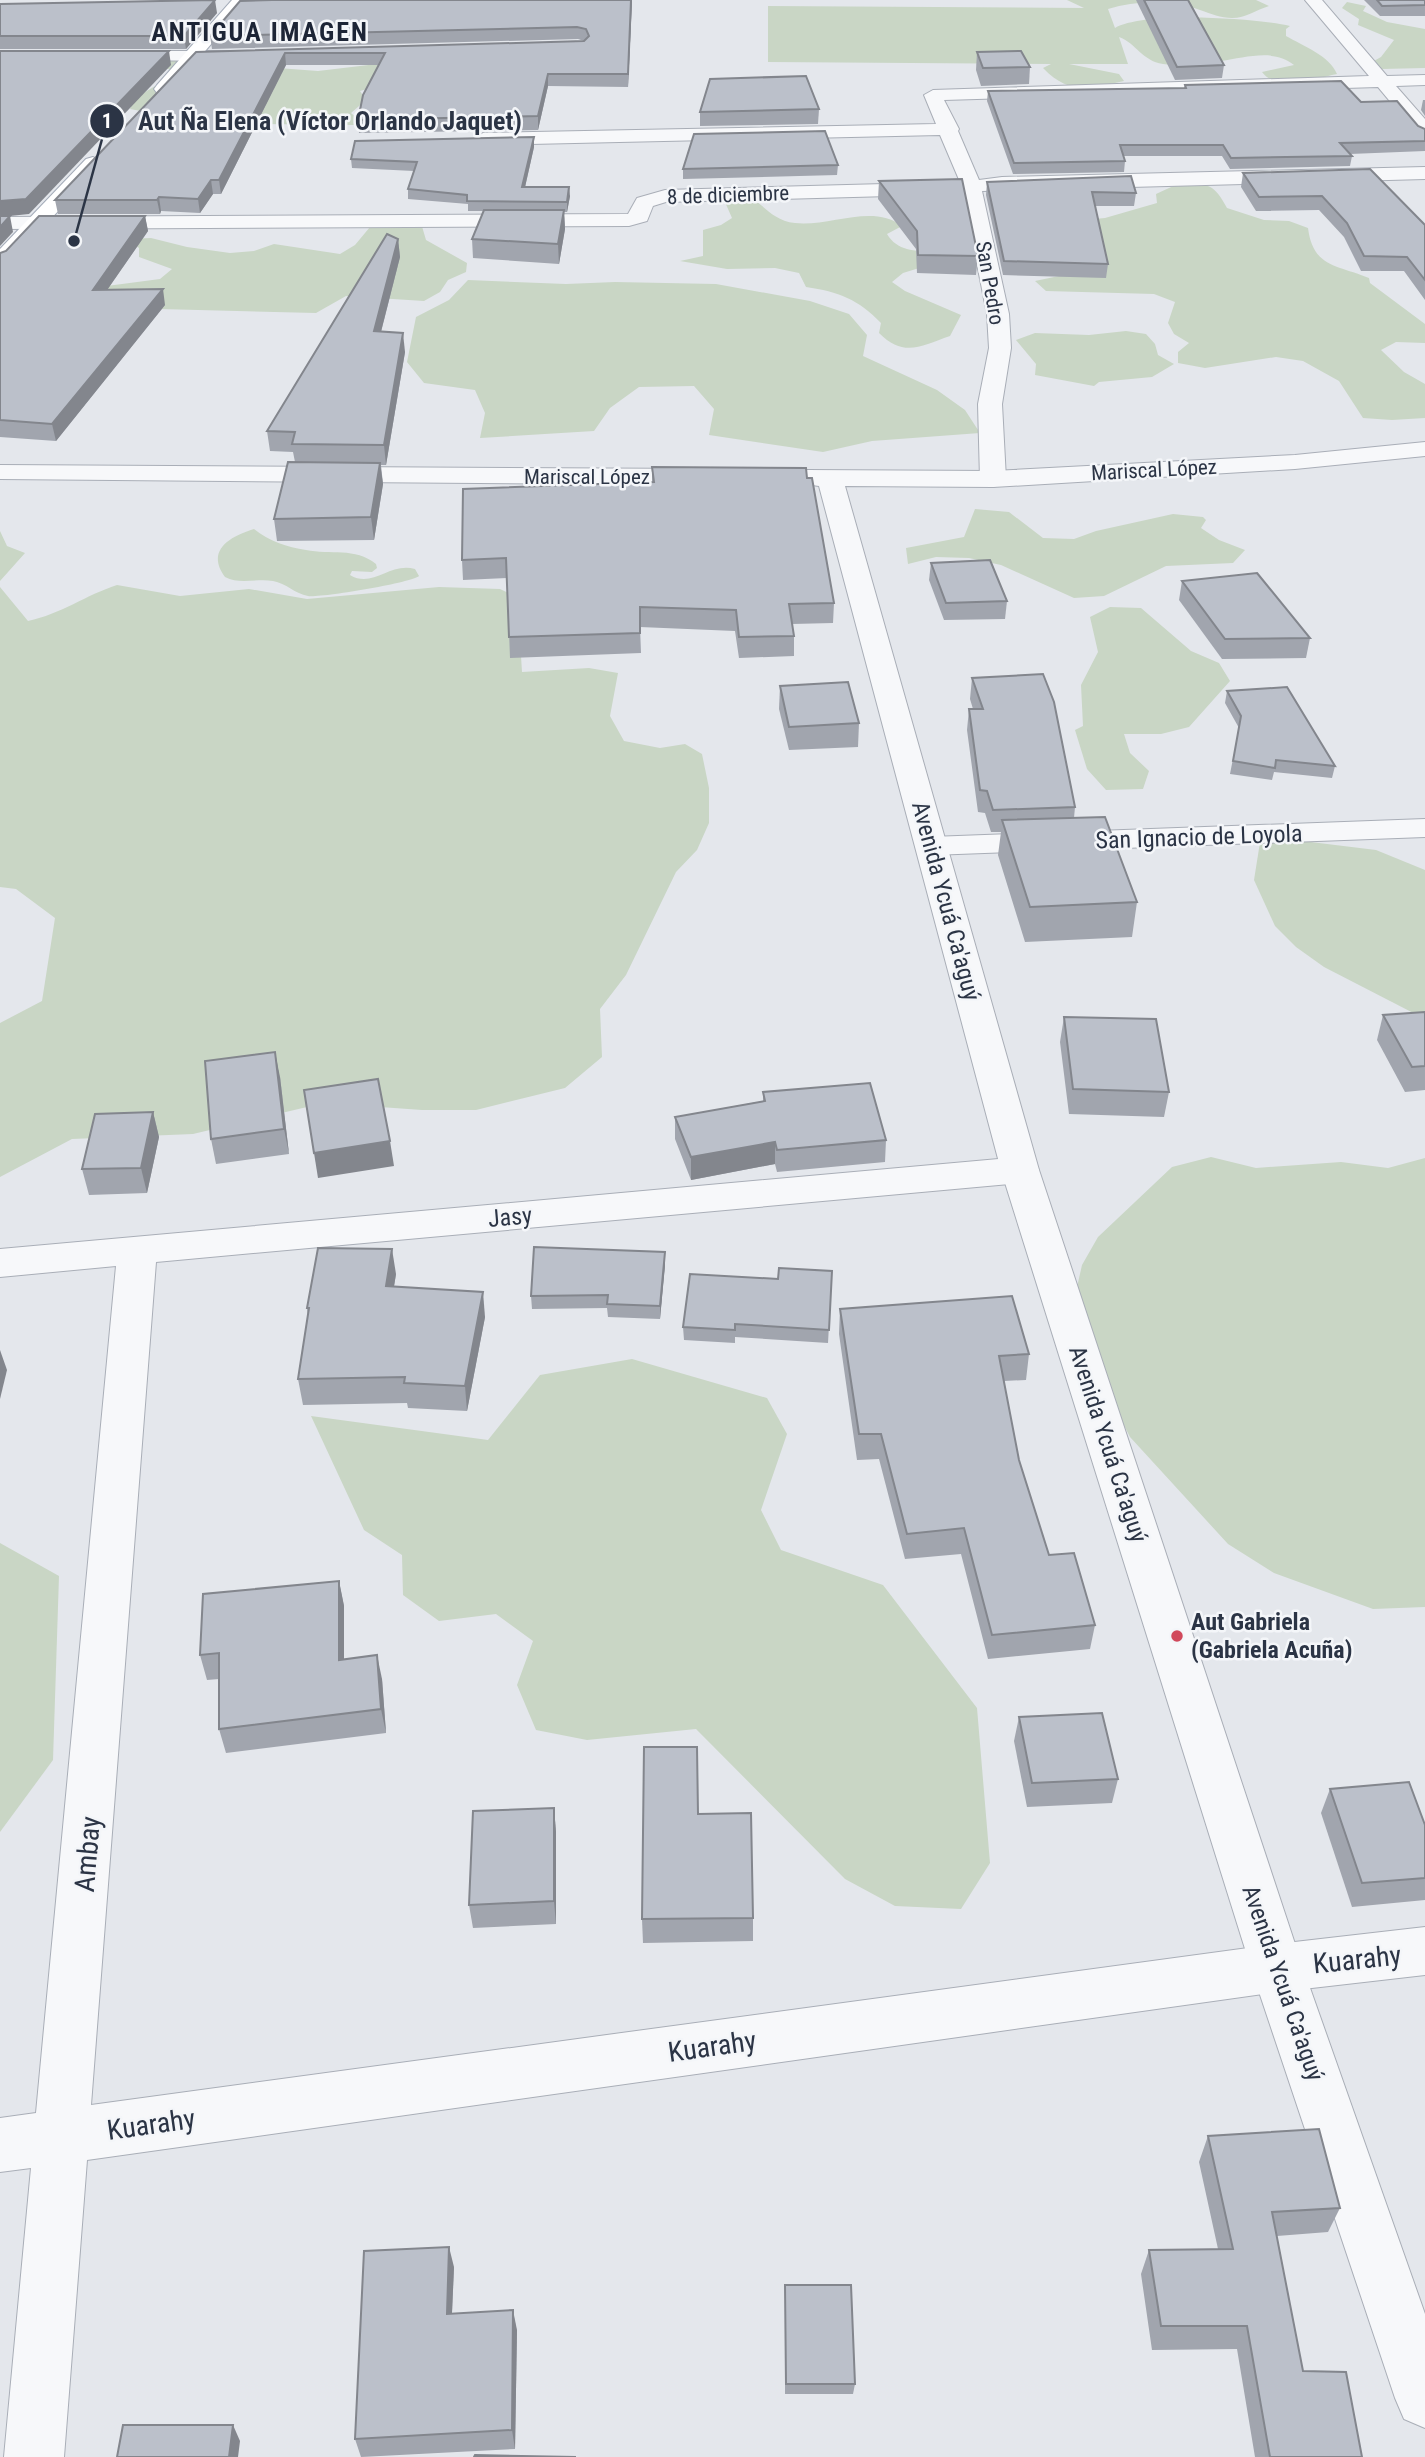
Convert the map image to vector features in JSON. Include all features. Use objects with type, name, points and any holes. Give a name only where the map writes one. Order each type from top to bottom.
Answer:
[{"type":"main road","points":[[146,107],[241,0]]},
{"type":"main road","points":[[141,75],[177,37]]},
{"type":"main road","points":[[0,261],[109,146]]},
{"type":"main road","points":[[1,224],[18,206]]},
{"type":"street","points":[[1313,0],[1425,131]]},
{"type":"street","points":[[106,56],[247,56]]},
{"type":"street","points":[[1380,80],[1425,79]]},
{"type":"street","name":"San Pedro","points":[[993,479],[990,404],[1000,348],[998,314],[971,185],[950,129],[933,95],[1380,80]]},
{"type":"street","points":[[463,139],[950,129]]},
{"type":"street","name":"8 de diciembre","points":[[1,224],[629,220],[640,217],[643,202],[664,196],[944,190],[971,185],[1425,173]]},
{"type":"street","name":"Mariscal López","points":[[789,478],[993,479],[1295,462],[1425,449]]},
{"type":"street","name":"Mariscal López","points":[[0,472],[734,478]]},
{"type":"street","name":"Avenida Ycuá Ca'aguý","points":[[830,478],[1020,1170],[1277,1968],[1425,2398]]},
{"type":"street","name":"San Ignacio de Loyola","points":[[931,846],[1425,828]]},
{"type":"street","name":"Jasy","points":[[0,1264],[1020,1170]]},
{"type":"street","name":"Ambay","points":[[34,2457],[137,1251]]},
{"type":"street","name":"Kuarahy","points":[[0,2145],[1277,1968],[1425,1951]]},
{"type":"green space","points":[[1067,0],[1256,0],[1269,6],[1237,18],[1220,17],[1166,3],[1131,4],[1108,9],[1115,28],[1150,19],[1174,18],[1228,19],[1290,26],[1286,29],[1286,36],[1322,56],[1337,74],[1308,81],[1277,82],[1262,72],[1294,65],[1268,55],[1221,61],[1194,59],[1163,64],[1144,56],[1119,37],[1128,64],[1069,64],[1119,74],[1124,81],[1081,88],[1062,83],[1043,68],[1051,64],[768,62],[768,6],[1084,8]]},
{"type":"green space","points":[[1347,2],[1366,6],[1363,11],[1387,22],[1425,29],[1425,68],[1382,69],[1372,62],[1381,57],[1394,40],[1358,25],[1359,19],[1342,8]]},
{"type":"green space","points":[[173,60],[318,71],[377,64],[380,67],[374,87],[360,91],[366,100],[351,113],[361,122],[354,125],[260,124],[243,130],[130,109],[146,92],[183,72],[153,66]]},
{"type":"green space","points":[[1182,182],[1210,187],[1227,208],[1264,220],[1289,221],[1308,228],[1315,251],[1321,258],[1337,267],[1369,278],[1370,283],[1425,324],[1425,343],[1396,342],[1381,350],[1404,372],[1425,384],[1425,418],[1363,418],[1339,381],[1303,361],[1276,357],[1205,368],[1178,363],[1178,352],[1189,343],[1174,334],[1168,323],[1175,302],[1154,294],[1046,291],[1035,281],[1078,272],[1061,222],[1105,218],[1157,203],[1156,194]]},
{"type":"green space","points":[[721,193],[743,194],[779,218],[795,223],[878,216],[902,226],[887,234],[891,240],[907,249],[933,252],[942,261],[903,273],[892,282],[905,291],[961,315],[950,336],[921,346],[905,348],[888,341],[879,333],[881,323],[856,302],[828,291],[806,287],[799,273],[775,268],[727,269],[680,261],[703,256],[703,230],[721,225],[732,218]]},
{"type":"green space","points":[[396,222],[421,223],[426,240],[467,263],[466,272],[448,280],[440,292],[424,301],[346,296],[316,313],[82,307],[84,289],[160,279],[172,269],[139,257],[139,248],[127,239],[151,238],[187,247],[230,253],[254,251],[274,244],[340,254],[355,245],[370,227]]},
{"type":"green space","points":[[468,280],[566,284],[716,284],[810,301],[849,314],[867,335],[863,356],[937,390],[965,410],[980,433],[872,441],[823,452],[709,435],[714,409],[694,386],[639,387],[610,408],[594,431],[480,438],[485,413],[475,390],[424,383],[407,362],[416,317],[449,300]]},
{"type":"green space","points":[[1126,331],[1146,334],[1155,344],[1158,355],[1174,364],[1152,377],[1099,382],[1094,386],[1035,375],[1036,364],[1016,340],[1035,333],[1089,335]]},
{"type":"green space","points":[[975,509],[1009,512],[1043,538],[1074,539],[1096,531],[1173,514],[1203,517],[1206,520],[1201,528],[1219,540],[1245,550],[1233,563],[1166,566],[1104,596],[1074,598],[1001,565],[969,558],[936,557],[908,564],[906,548],[964,537]]},
{"type":"green space","points":[[254,529],[285,545],[315,551],[351,553],[376,564],[377,568],[372,572],[352,571],[350,575],[358,578],[366,579],[406,568],[415,569],[419,576],[384,586],[316,596],[303,595],[273,581],[237,581],[225,577],[218,559],[219,552],[229,540]]},
{"type":"green space","points":[[0,531],[7,546],[25,553],[0,581]]},
{"type":"green space","points":[[117,585],[180,596],[249,589],[307,599],[439,587],[500,589],[527,602],[521,656],[522,672],[589,668],[618,673],[610,716],[624,741],[660,748],[685,744],[702,754],[709,788],[709,823],[697,850],[676,872],[626,975],[600,1009],[602,1057],[565,1088],[476,1110],[422,1110],[324,1103],[193,1134],[72,1139],[0,1177],[0,1023],[42,1001],[55,918],[16,889],[0,887],[0,587],[28,621],[51,614]]},
{"type":"green space","points":[[1110,607],[1141,608],[1191,651],[1219,663],[1230,681],[1189,727],[1161,734],[1124,734],[1130,753],[1149,771],[1143,789],[1106,790],[1087,769],[1075,730],[1083,726],[1081,685],[1098,652],[1090,617]]},
{"type":"green space","points":[[1261,836],[1376,850],[1425,870],[1425,1019],[1324,967],[1296,947],[1275,926],[1254,880]]},
{"type":"green space","points":[[1211,1157],[1256,1168],[1341,1162],[1388,1168],[1425,1158],[1425,1607],[1373,1609],[1274,1573],[1228,1544],[1130,1437],[1094,1367],[1075,1296],[1082,1265],[1098,1237],[1172,1167]]},
{"type":"green space","points":[[632,1359],[767,1398],[787,1434],[761,1510],[781,1550],[883,1585],[977,1708],[990,1863],[961,1909],[895,1906],[845,1879],[696,1729],[587,1740],[536,1730],[517,1685],[533,1641],[496,1614],[439,1621],[403,1595],[402,1555],[364,1530],[311,1416],[488,1440],[540,1375]]},
{"type":"green space","points":[[0,1543],[59,1576],[53,1760],[0,1832]]},
{"type":"building","points":[[215,0],[184,36],[0,36],[0,4]]},
{"type":"building","points":[[631,0],[628,74],[548,74],[538,116],[358,120],[363,95],[385,53],[285,53],[219,180],[211,180],[198,199],[159,197],[157,200],[55,200],[196,52],[584,41],[589,36],[586,29],[577,27],[210,36],[240,1]]},
{"type":"building","points":[[1144,0],[1188,0],[1224,65],[1177,67]]},
{"type":"building","points":[[1377,0],[1425,0],[1425,5],[1382,6]]},
{"type":"building","points":[[0,51],[169,51],[26,199],[0,201]]},
{"type":"building","points":[[1021,51],[1030,67],[983,68],[977,52]]},
{"type":"building","points":[[806,76],[819,109],[700,112],[710,79]]},
{"type":"building","points":[[1341,81],[1361,102],[1397,101],[1418,126],[1425,129],[1425,141],[1340,143],[1352,156],[1231,158],[1223,145],[1120,145],[1125,161],[1014,163],[988,91],[1186,88],[1185,85]]},
{"type":"building","points":[[825,131],[838,165],[683,169],[694,134]]},
{"type":"building","points":[[534,137],[522,187],[569,187],[567,202],[467,201],[467,195],[408,189],[417,162],[351,159],[355,141]]},
{"type":"building","points":[[1370,169],[1425,225],[1425,280],[1407,257],[1364,256],[1347,223],[1322,196],[1259,197],[1243,173]]},
{"type":"building","points":[[1131,176],[1136,193],[1092,192],[1108,264],[1004,261],[987,182]]},
{"type":"building","points":[[962,179],[978,256],[918,255],[917,231],[879,181]]},
{"type":"building","points":[[484,210],[564,210],[558,244],[472,239]]},
{"type":"building","points":[[0,216],[10,216],[0,227]]},
{"type":"building","points":[[39,216],[145,216],[93,290],[163,289],[52,424],[0,420],[0,253],[6,251]]},
{"type":"building","points":[[387,234],[398,239],[374,331],[403,333],[384,445],[292,444],[295,432],[267,431]]},
{"type":"building","points":[[288,462],[380,463],[371,517],[274,519]]},
{"type":"building","points":[[652,467],[806,468],[807,478],[812,478],[834,603],[789,604],[794,636],[739,637],[736,610],[640,607],[640,633],[509,637],[506,558],[462,560],[463,489],[654,482]]},
{"type":"building","points":[[990,560],[1007,601],[946,603],[931,563]]},
{"type":"building","points":[[1257,573],[1310,638],[1225,639],[1182,581]]},
{"type":"building","points":[[1043,674],[1054,702],[1075,807],[993,810],[987,791],[980,790],[969,709],[983,709],[972,678]]},
{"type":"building","points":[[848,682],[859,723],[789,727],[780,686]]},
{"type":"building","points":[[1287,687],[1335,766],[1276,760],[1275,768],[1233,761],[1241,716],[1227,691]]},
{"type":"building","points":[[1105,817],[1137,902],[1030,907],[1002,820]]},
{"type":"building","points":[[1425,1012],[1425,1066],[1412,1067],[1383,1015]]},
{"type":"building","points":[[1064,1017],[1156,1019],[1169,1092],[1073,1089]]},
{"type":"building","points":[[275,1052],[284,1129],[211,1139],[205,1061]]},
{"type":"building","points":[[378,1079],[390,1141],[314,1153],[304,1090]]},
{"type":"building","points":[[870,1083],[886,1140],[777,1150],[775,1142],[691,1157],[675,1117],[765,1101],[763,1092]]},
{"type":"building","points":[[153,1112],[141,1168],[82,1169],[95,1114]]},
{"type":"building","points":[[534,1247],[665,1252],[660,1306],[607,1304],[608,1295],[531,1296]]},
{"type":"building","points":[[318,1248],[392,1249],[386,1286],[483,1292],[465,1386],[404,1383],[405,1377],[298,1379]]},
{"type":"building","points":[[779,1268],[832,1271],[829,1330],[735,1324],[735,1330],[683,1327],[690,1274],[778,1279]]},
{"type":"building","points":[[1012,1296],[1029,1354],[999,1356],[1019,1460],[1049,1555],[1074,1553],[1095,1625],[992,1635],[964,1528],[907,1534],[881,1434],[859,1434],[840,1309]]},
{"type":"building","points":[[339,1581],[339,1660],[377,1655],[381,1709],[219,1729],[219,1653],[200,1655],[203,1594]]},
{"type":"building","points":[[1102,1713],[1118,1779],[1032,1783],[1019,1717]]},
{"type":"building","points":[[644,1747],[697,1747],[698,1814],[751,1813],[753,1918],[642,1919]]},
{"type":"building","points":[[1409,1782],[1425,1825],[1425,1878],[1362,1883],[1330,1789]]},
{"type":"building","points":[[554,1808],[554,1901],[469,1905],[473,1811]]},
{"type":"building","points":[[1319,2129],[1340,2208],[1272,2212],[1303,2371],[1346,2372],[1362,2457],[1270,2457],[1247,2326],[1161,2326],[1149,2250],[1233,2249],[1208,2136]]},
{"type":"building","points":[[449,2247],[447,2314],[513,2310],[512,2430],[355,2439],[364,2251]]},
{"type":"building","points":[[785,2285],[851,2285],[855,2384],[786,2384]]},
{"type":"building","points":[[123,2425],[233,2425],[229,2457],[117,2457]]},
{"type":"building","points":[[475,2455],[576,2457],[474,2457]]},
{"type":"place","name":"Aut Ña Elena (Víctor Orlando Jaquet)","points":[[74,241]]},
{"type":"place","name":"Aut Gabriela (Gabriela Acuña)","points":[[1177,1636]]},
{"type":"district","name":"ANTIGUA IMAGEN","points":[[260,32]]}]
